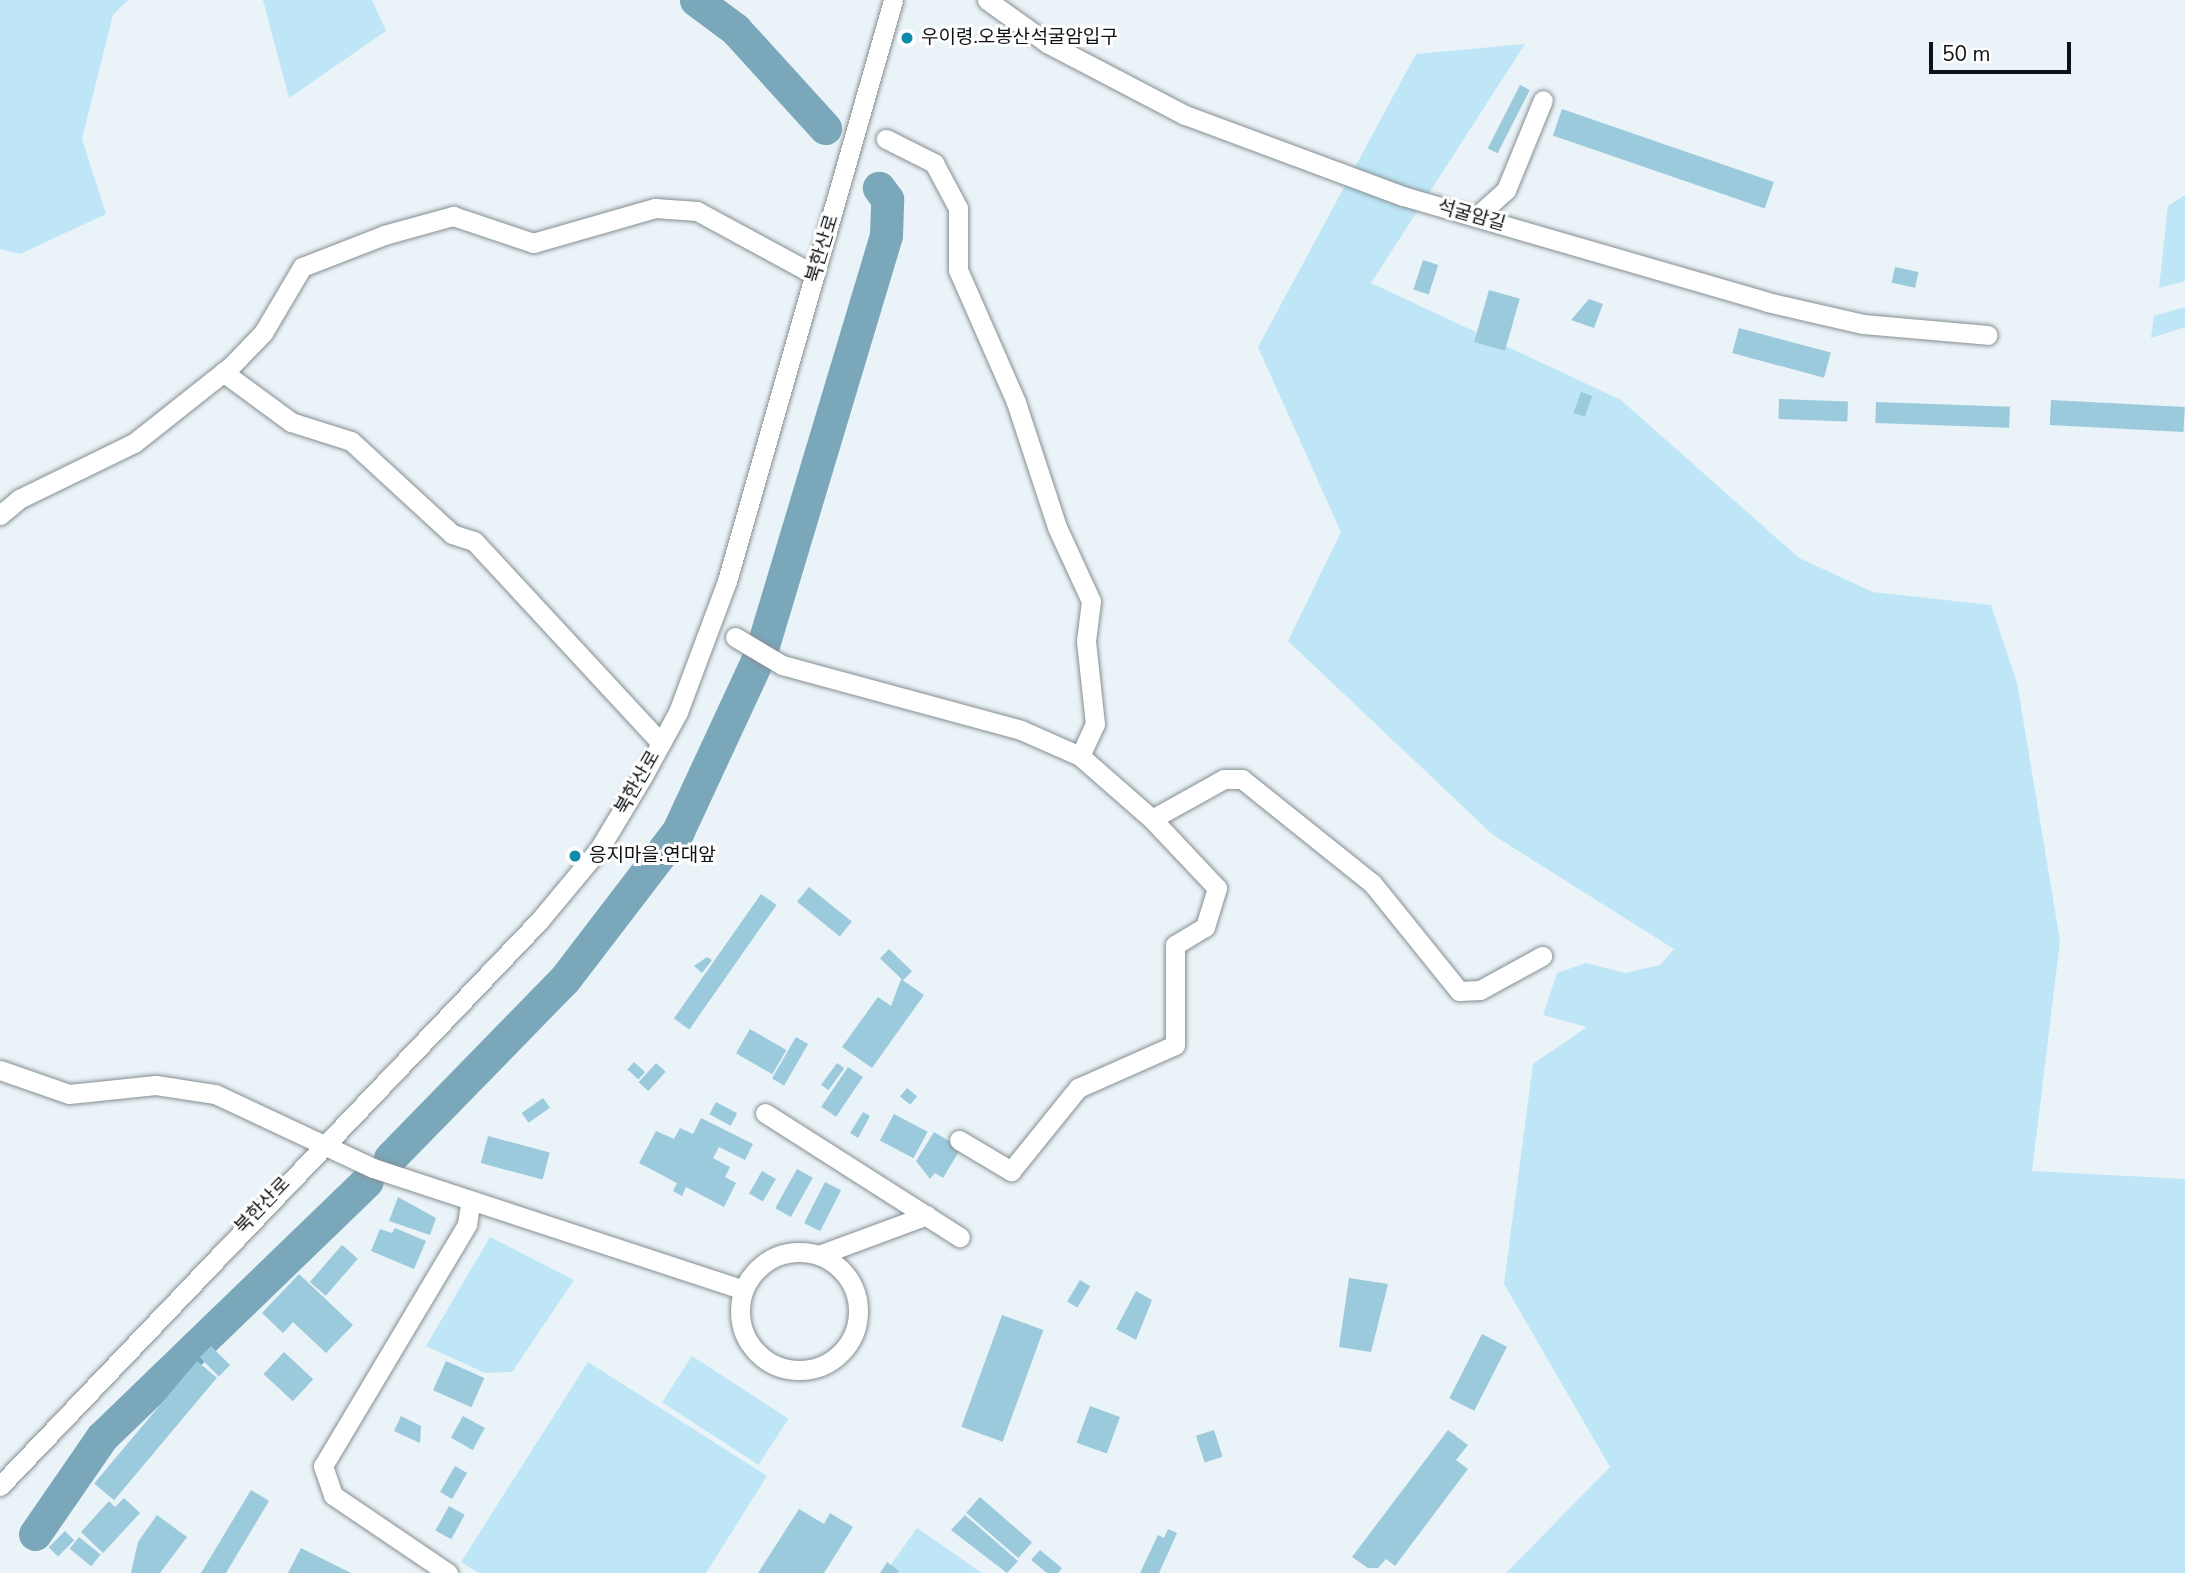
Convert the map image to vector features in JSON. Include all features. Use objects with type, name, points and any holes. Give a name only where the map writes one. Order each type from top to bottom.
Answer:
[{"type":"street","name":"북한산로","points":[[0,1486],[323,1142],[576,879],[661,743],[727,581],[893,0]]},
{"type":"street","name":"석굴암길","points":[[988,0],[1047,43],[1185,115],[1476,217],[1803,310],[1863,324],[1988,335]]},
{"type":"street","points":[[1476,217],[1506,190],[1543,100]]},
{"type":"street","points":[[886,139],[934,163],[958,208],[958,270],[1016,402],[1057,527],[1091,601],[1086,641],[1095,724],[1080,755]]},
{"type":"street","points":[[0,515],[19,499],[134,443],[223,372],[263,333],[302,267],[453,216],[533,243],[655,208],[697,211],[815,275]]},
{"type":"street","points":[[223,372],[291,422],[351,441],[452,534],[474,541],[661,743]]},
{"type":"street","points":[[735,637],[782,665],[1021,730],[1080,755],[1152,819],[1217,888],[1205,927],[1175,945],[1175,1045],[1078,1088],[1011,1171],[959,1140]]},
{"type":"street","points":[[1152,819],[1224,779],[1242,779],[1372,883],[1459,991],[1480,990],[1542,956]]},
{"type":"street","points":[[0,1070],[69,1094],[156,1085],[215,1094],[323,1142],[373,1168],[743,1290]]},
{"type":"street","points":[[765,1113],[960,1237]]},
{"type":"street","points":[[448,1573],[333,1495],[323,1466],[467,1224],[471,1200]]},
{"type":"street","points":[[820,1255],[848,1276],[859,1309],[850,1342],[822,1366],[783,1368],[765,1360],[742,1329],[743,1290],[772,1258],[820,1255],[927,1215]]},
{"type":"shaded area","points":[[0,0],[128,0],[113,15],[82,139],[106,214],[20,254],[0,249]]},
{"type":"shaded area","points":[[263,0],[372,0],[386,31],[289,98]]},
{"type":"shaded area","points":[[1525,44],[1371,283],[1621,400],[1799,558],[1873,592],[1991,605],[2017,683],[2060,941],[2032,1171],[2185,1179],[2185,1573],[1506,1573],[1610,1467],[1504,1284],[1533,1064],[1587,1027],[1543,1015],[1557,973],[1586,963],[1625,973],[1660,965],[1674,949],[1493,835],[1288,641],[1341,532],[1258,347],[1416,54]]},
{"type":"shaded area","points":[[2185,195],[2185,281],[2159,288],[2168,206]]},
{"type":"shaded area","points":[[2185,307],[2185,327],[2151,338],[2154,316]]},
{"type":"shaded area","points":[[490,1237],[574,1280],[512,1372],[485,1373],[426,1346]]},
{"type":"shaded area","points":[[692,1356],[788,1419],[758,1465],[662,1402]]},
{"type":"shaded area","points":[[588,1362],[767,1476],[706,1573],[479,1573],[461,1562]]},
{"type":"shaded area","points":[[917,1528],[982,1573],[885,1573]]},
{"type":"building","points":[[1520,85],[1530,90],[1498,153],[1488,148]]},
{"type":"building","points":[[1562,109],[1774,182],[1765,208],[1553,135]]},
{"type":"building","points":[[1423,260],[1438,265],[1429,294],[1413,289]]},
{"type":"building","points":[[1895,267],[1918,272],[1915,288],[1892,283]]},
{"type":"building","points":[[1489,290],[1520,299],[1505,351],[1474,342]]},
{"type":"building","points":[[1589,299],[1603,304],[1594,328],[1571,320]]},
{"type":"building","points":[[1739,328],[1831,353],[1824,378],[1732,353]]},
{"type":"building","points":[[1581,392],[1592,396],[1585,417],[1573,413]]},
{"type":"building","points":[[1779,399],[1848,401],[1847,421],[1778,419]]},
{"type":"building","points":[[2051,400],[2185,407],[2184,432],[2050,425]]},
{"type":"building","points":[[1876,402],[2010,407],[2009,428],[1875,423]]},
{"type":"building","points":[[809,887],[852,922],[840,936],[797,902]]},
{"type":"building","points":[[761,894],[777,905],[689,1029],[674,1019]]},
{"type":"building","points":[[889,949],[912,971],[903,981],[880,958]]},
{"type":"building","points":[[707,957],[712,960],[702,973],[694,966]]},
{"type":"building","points":[[901,979],[924,995],[872,1068],[842,1047],[878,997],[891,1006]]},
{"type":"building","points":[[750,1029],[786,1050],[772,1074],[736,1053]]},
{"type":"building","points":[[796,1037],[808,1044],[784,1086],[772,1079]]},
{"type":"building","points":[[634,1062],[645,1072],[638,1079],[627,1069]]},
{"type":"building","points":[[656,1063],[666,1072],[648,1091],[639,1082]]},
{"type":"building","points":[[837,1063],[844,1068],[828,1090],[821,1085]]},
{"type":"building","points":[[848,1067],[863,1077],[836,1117],[821,1107]]},
{"type":"building","points":[[907,1088],[917,1096],[910,1105],[900,1097]]},
{"type":"building","points":[[543,1098],[550,1108],[529,1123],[522,1113]]},
{"type":"building","points":[[716,1102],[737,1113],[731,1126],[709,1114]]},
{"type":"building","points":[[863,1112],[870,1116],[858,1138],[850,1133]]},
{"type":"building","points":[[894,1114],[928,1132],[913,1158],[880,1140]]},
{"type":"building","points":[[701,1118],[753,1144],[745,1160],[719,1147],[713,1158],[730,1167],[725,1177],[736,1183],[724,1207],[686,1187],[682,1196],[673,1191],[677,1183],[639,1163],[656,1131],[674,1139],[680,1128],[693,1134]]},
{"type":"building","points":[[934,1132],[961,1148],[943,1178],[935,1173],[930,1179],[916,1161]]},
{"type":"building","points":[[488,1136],[550,1153],[543,1180],[481,1163]]},
{"type":"building","points":[[797,1169],[813,1178],[791,1217],[775,1208]]},
{"type":"building","points":[[762,1171],[776,1179],[763,1202],[749,1194]]},
{"type":"building","points":[[825,1182],[841,1190],[820,1231],[804,1223]]},
{"type":"building","points":[[398,1197],[436,1218],[430,1235],[389,1221]]},
{"type":"building","points":[[395,1228],[426,1241],[414,1269],[371,1251],[380,1229],[392,1233]]},
{"type":"building","points":[[342,1245],[358,1259],[326,1296],[310,1282]]},
{"type":"building","points":[[299,1274],[353,1325],[326,1353],[293,1322],[283,1333],[262,1313]]},
{"type":"building","points":[[1349,1278],[1388,1284],[1371,1352],[1339,1347]]},
{"type":"building","points":[[1080,1280],[1090,1286],[1077,1308],[1067,1301]]},
{"type":"building","points":[[1136,1291],[1152,1300],[1136,1340],[1116,1329]]},
{"type":"building","points":[[1002,1315],[1043,1330],[1003,1442],[961,1427]]},
{"type":"building","points":[[1482,1334],[1507,1347],[1474,1411],[1449,1398]]},
{"type":"building","points":[[211,1346],[230,1365],[219,1376],[200,1357]]},
{"type":"building","points":[[284,1352],[313,1379],[293,1401],[264,1374]]},
{"type":"building","points":[[197,1361],[217,1378],[114,1500],[94,1484]]},
{"type":"building","points":[[446,1361],[484,1378],[471,1407],[433,1390]]},
{"type":"building","points":[[1090,1406],[1120,1417],[1107,1454],[1077,1443]]},
{"type":"building","points":[[401,1416],[421,1426],[420,1443],[394,1431]]},
{"type":"building","points":[[463,1416],[485,1428],[473,1450],[451,1438]]},
{"type":"building","points":[[1214,1430],[1223,1457],[1205,1463],[1196,1436]]},
{"type":"building","points":[[1448,1430],[1468,1445],[1456,1460],[1468,1469],[1395,1566],[1386,1559],[1378,1568],[1368,1568],[1352,1557]]},
{"type":"building","points":[[455,1466],[467,1473],[452,1499],[440,1492]]},
{"type":"building","points":[[251,1490],[269,1501],[226,1573],[201,1573]]},
{"type":"building","points":[[980,1497],[1032,1542],[1018,1558],[966,1513]]},
{"type":"building","points":[[124,1498],[140,1513],[103,1553],[81,1532],[109,1501],[115,1507]]},
{"type":"building","points":[[449,1506],[465,1515],[451,1539],[435,1530]]},
{"type":"building","points":[[799,1509],[824,1524],[830,1513],[853,1527],[824,1573],[758,1573]]},
{"type":"building","points":[[157,1515],[187,1537],[160,1573],[131,1573],[138,1542]]},
{"type":"building","points":[[965,1515],[1018,1561],[1007,1573],[951,1530]]},
{"type":"building","points":[[1168,1529],[1177,1533],[1159,1573],[1140,1573],[1158,1535],[1164,1538]]},
{"type":"building","points":[[65,1531],[74,1540],[58,1556],[49,1547]]},
{"type":"building","points":[[79,1537],[101,1555],[91,1566],[70,1549]]},
{"type":"building","points":[[301,1548],[351,1573],[288,1573]]},
{"type":"building","points":[[1040,1550],[1062,1568],[1058,1573],[1047,1573],[1031,1560]]},
{"type":"building","points":[[887,1562],[899,1571],[898,1573],[880,1573]]},
{"type":"waterway","points":[[696,0],[735,29],[825,128]]},
{"type":"waterway","points":[[390,1158],[564,980],[678,831],[761,652],[886,235],[887,199],[879,188]]},
{"type":"waterway","points":[[35,1534],[102,1437],[367,1181]]},
{"type":"place","name":"우이령.오봉산석굴암입구","points":[[907,38]]},
{"type":"place","name":"응지마을.연대앞","points":[[575,856]]}]
